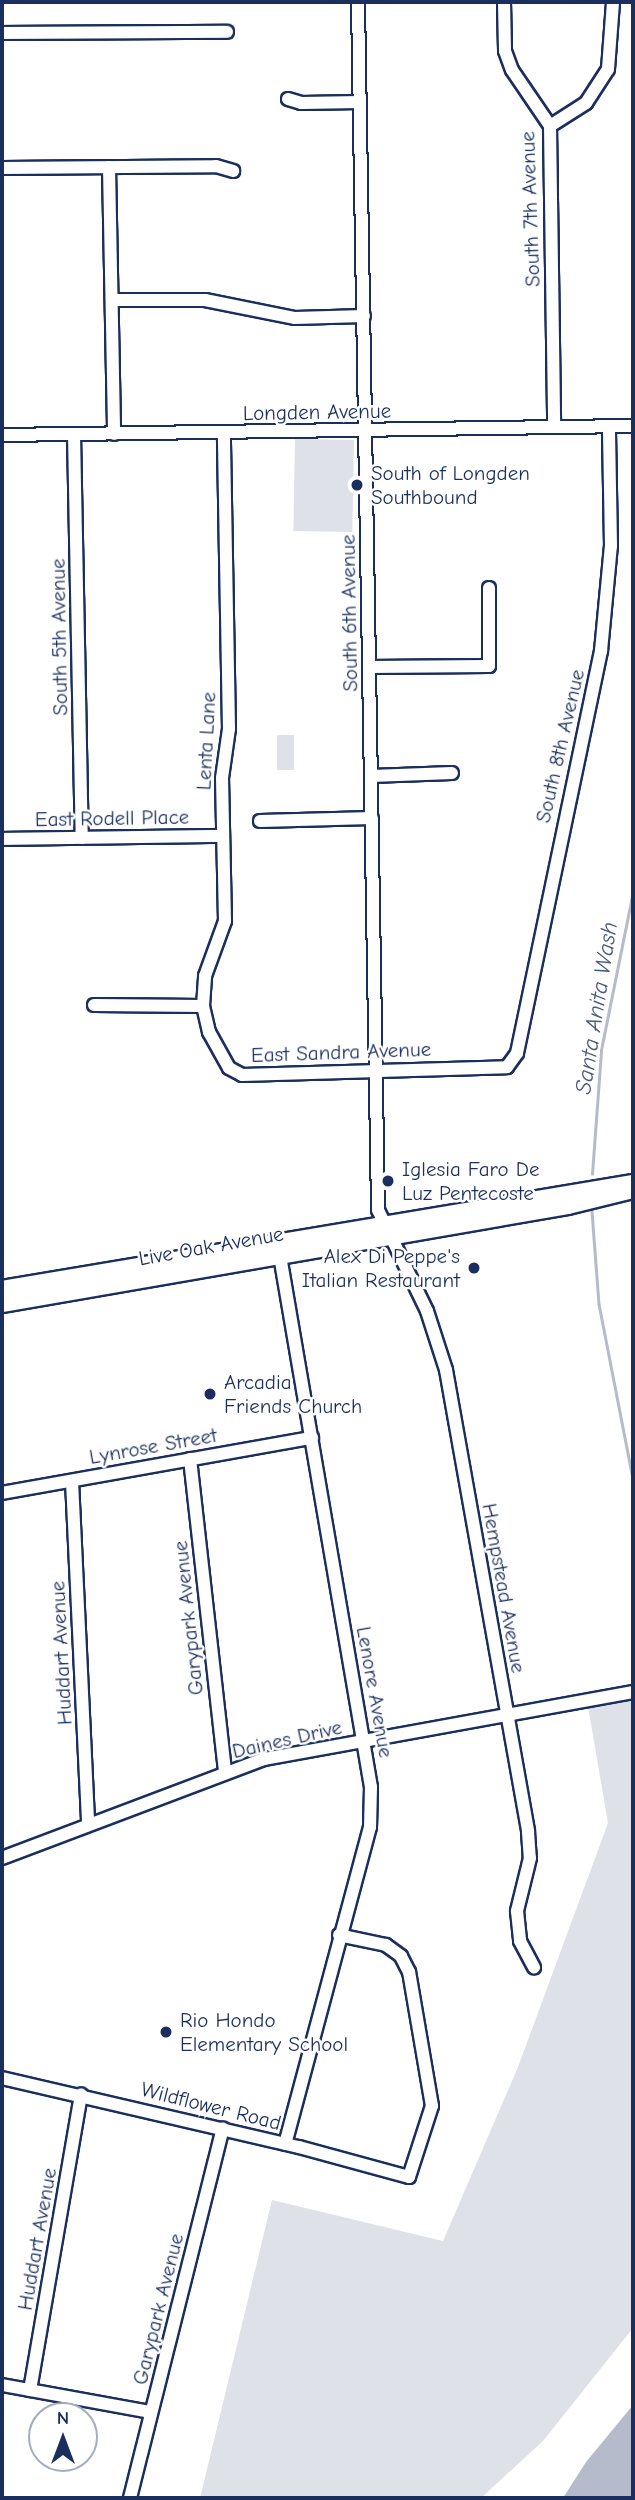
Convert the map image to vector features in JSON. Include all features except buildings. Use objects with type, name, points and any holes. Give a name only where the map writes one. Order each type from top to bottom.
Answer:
[{"type":"main road","name":"Live Oak Avenue","points":[[592,1194],[633,1183]]},
{"type":"main road","name":"Live Oak Avenue","points":[[2,1289],[279,1248],[592,1194],[633,1190]]},
{"type":"main road","name":"Live Oak Avenue","points":[[2,1304],[279,1248]]},
{"type":"street","name":"South 6th Avenue","points":[[358,2],[378,1210],[386,1230]]},
{"type":"street","name":"South 7th Avenue","points":[[505,2],[505,51],[512,70],[550,126],[554,427]]},
{"type":"street","points":[[550,126],[586,103],[608,69],[613,2]]},
{"type":"street","points":[[2,33],[227,32]]},
{"type":"street","points":[[288,99],[302,103],[360,102]]},
{"type":"street","points":[[2,168],[216,166],[233,172]]},
{"type":"street","points":[[109,167],[114,434]]},
{"type":"street","points":[[111,300],[205,300],[295,318],[364,317]]},
{"type":"street","name":"South 8th Avenue","points":[[507,1067],[517,1053],[601,651],[611,546],[609,426]]},
{"type":"street","name":"Longden Avenue","points":[[2,435],[633,426]]},
{"type":"street","name":"Lenta Lane","points":[[203,1006],[205,975],[225,921],[222,778],[229,729],[224,433]]},
{"type":"street","name":"South 5th Avenue","points":[[74,435],[82,838]]},
{"type":"street","points":[[369,667],[489,666],[489,588]]},
{"type":"street","points":[[371,776],[452,773]]},
{"type":"street","points":[[261,821],[372,818]]},
{"type":"street","name":"East Rodell Place","points":[[2,839],[223,836]]},
{"type":"street","points":[[94,1005],[203,1006]]},
{"type":"street","name":"East Sandra Avenue","points":[[203,1006],[209,1032],[229,1068],[242,1075],[507,1067]]},
{"type":"street","name":"Hempstead Avenue","points":[[386,1230],[427,1311],[443,1359],[508,1716],[530,1858],[518,1926],[534,1967]]},
{"type":"street","name":"Lenore Avenue","points":[[279,1248],[371,1787],[370,1827],[285,2144]]},
{"type":"street","name":"Lynrose Street","points":[[2,1493],[312,1438]]},
{"type":"street","name":"Garypark Avenue","points":[[190,1459],[225,1773]]},
{"type":"street","name":"Huddart Avenue","points":[[72,1481],[88,1824]]},
{"type":"street","name":"Daines Drive","points":[[2,1858],[264,1759],[633,1692]]},
{"type":"street","name":"Wildflower Road","points":[[2,2078],[81,2094],[285,2144],[409,2178],[432,2106],[409,1972],[401,1956],[386,1945],[339,1935]]},
{"type":"street","name":"Huddart Avenue","points":[[30,2390],[81,2094]]},
{"type":"street","name":"Garypark Avenue","points":[[130,2498],[223,2129]]},
{"type":"street","points":[[2,2385],[152,2412]]},
{"type":"shaded area","points":[[295,439],[354,440],[352,532],[293,531]]},
{"type":"shaded area","points":[[277,735],[294,735],[294,770],[277,770]]},
{"type":"shaded area","points":[[633,1686],[633,2328],[543,2441],[481,2498],[200,2498],[272,2200],[443,2241],[518,2067],[608,1823],[586,1695]]},
{"type":"water","points":[[633,2405],[633,2498],[563,2498],[586,2462]]},
{"type":"waterway","name":"Santa Anita Wash","points":[[592,1174],[601,1050],[633,891]]},
{"type":"waterway","name":"Santa Anita Wash","points":[[592,1211],[599,1304],[633,1479]]},
{"type":"place","name":"South of Longden Southbound","points":[[357,485]]},
{"type":"place","name":"Iglesia Faro De Luz Pentecoste","points":[[388,1181]]},
{"type":"place","name":"Alex Di Peppe's Italian Restaurant","points":[[474,1268]]},
{"type":"place","name":"Arcadia Friends Church","points":[[210,1394]]},
{"type":"place","name":"Rio Hondo Elementary School","points":[[166,2032]]}]
